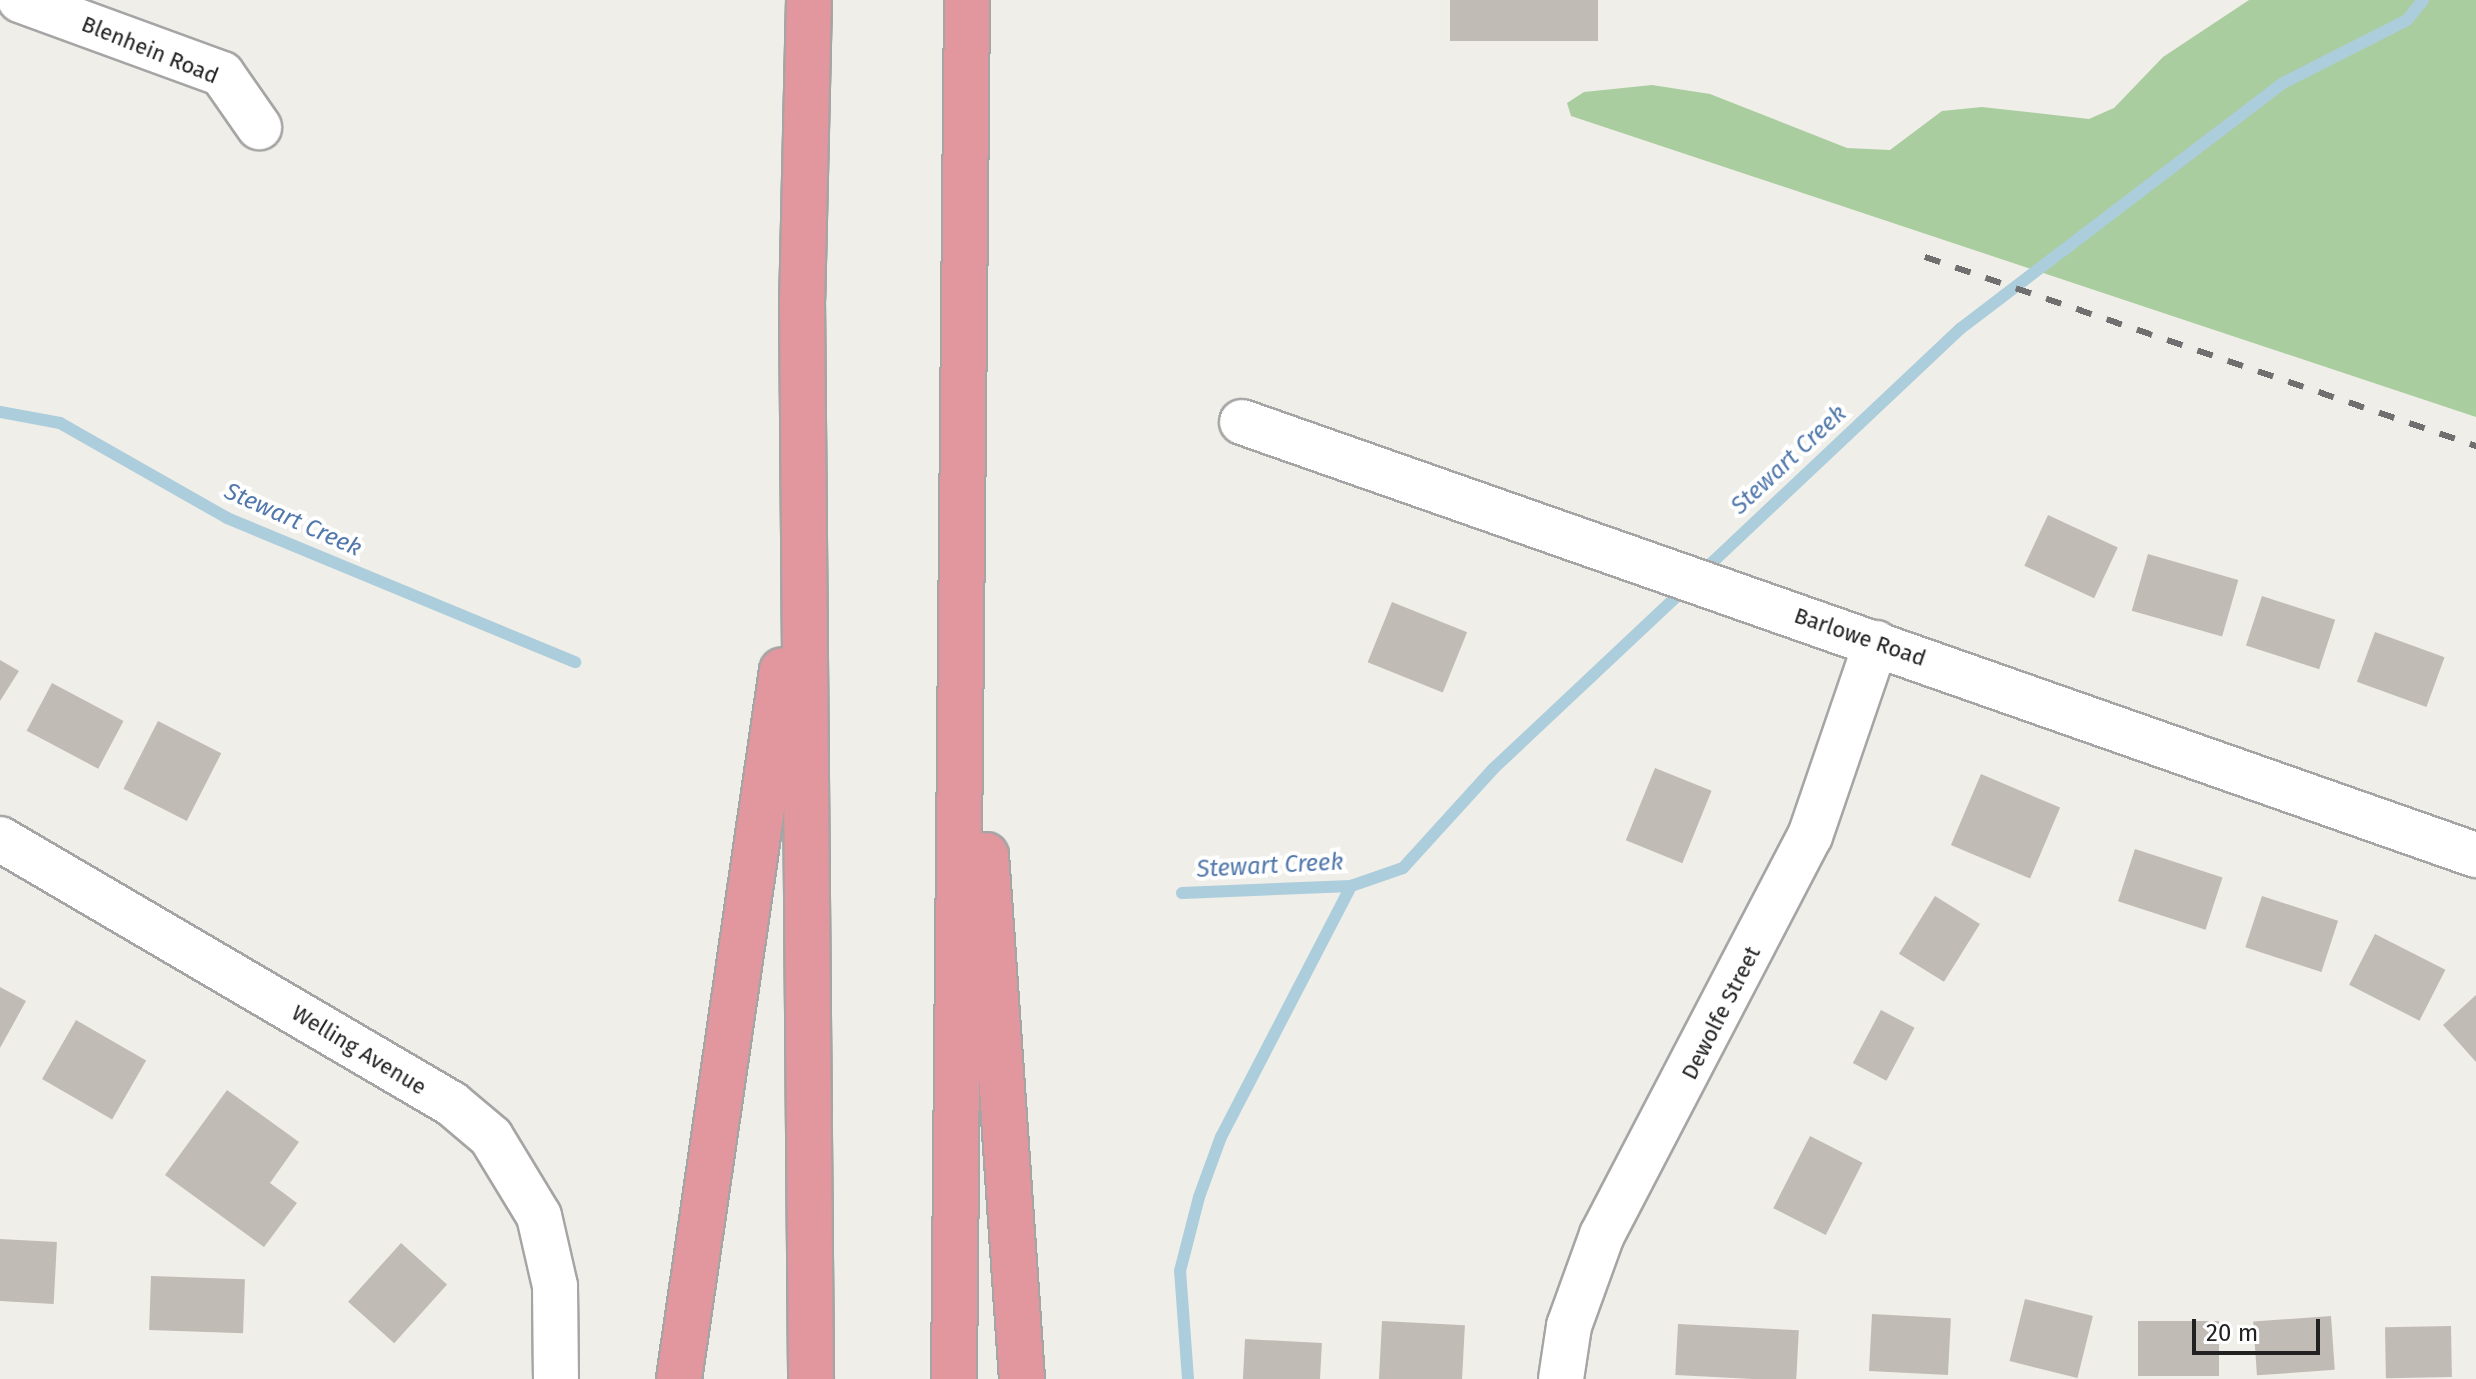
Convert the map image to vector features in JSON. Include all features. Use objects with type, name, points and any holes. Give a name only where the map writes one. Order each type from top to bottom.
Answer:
[{"type":"highway","points":[[954,1379],[967,0]]},
{"type":"highway","points":[[809,21],[804,497],[811,1379]]},
{"type":"highway","points":[[679,1379],[804,497]]},
{"type":"highway","points":[[958,725],[985,838],[1022,1379]]},
{"type":"street","name":"Blenhein Road","points":[[20,0],[222,74],[259,127]]},
{"type":"street","name":"Barlowe Road","points":[[1242,422],[2476,855]]},
{"type":"street","name":"Dewolfe Street","points":[[1561,1379],[1569,1326],[1602,1235],[1810,836],[1876,643]]},
{"type":"street","name":"Welling Avenue","points":[[0,839],[452,1104],[491,1137],[539,1216],[555,1286],[556,1379]]},
{"type":"green space","points":[[2249,0],[2476,0],[2476,417],[1571,116],[1567,103],[1584,92],[1652,85],[1710,94],[1847,148],[1890,150],[1942,111],[1982,107],[2089,119],[2114,108],[2163,57]]},
{"type":"building","points":[[1450,0],[1598,0],[1598,41],[1450,41]]},
{"type":"building","points":[[2048,515],[2118,548],[2094,598],[2024,566]]},
{"type":"building","points":[[2148,554],[2238,580],[2222,637],[2132,611]]},
{"type":"building","points":[[2262,596],[2335,620],[2319,669],[2246,645]]},
{"type":"building","points":[[1392,602],[1467,632],[1443,693],[1368,662]]},
{"type":"building","points":[[2375,632],[2445,657],[2426,707],[2357,682]]},
{"type":"building","points":[[0,660],[19,671],[0,701]]},
{"type":"building","points":[[52,683],[124,721],[98,769],[27,731]]},
{"type":"building","points":[[158,721],[221,753],[187,821],[123,789]]},
{"type":"building","points":[[1655,768],[1712,791],[1682,863],[1626,840]]},
{"type":"building","points":[[1981,774],[2060,808],[2030,878],[1951,845]]},
{"type":"building","points":[[2135,849],[2222,877],[2206,930],[2118,901]]},
{"type":"building","points":[[1935,896],[1980,924],[1944,982],[1899,954]]},
{"type":"building","points":[[2262,896],[2338,921],[2321,972],[2245,947]]},
{"type":"building","points":[[2375,934],[2445,970],[2420,1021],[2349,985]]},
{"type":"building","points":[[0,987],[26,1001],[0,1048]]},
{"type":"building","points":[[2476,995],[2476,1062],[2443,1025]]},
{"type":"building","points":[[1881,1010],[1915,1028],[1886,1081],[1853,1063]]},
{"type":"building","points":[[76,1020],[146,1060],[112,1119],[42,1079]]},
{"type":"building","points":[[227,1090],[299,1142],[270,1183],[297,1203],[264,1247],[165,1175]]},
{"type":"building","points":[[1810,1136],[1863,1163],[1826,1235],[1773,1208]]},
{"type":"building","points":[[0,1239],[57,1242],[54,1304],[0,1301]]},
{"type":"building","points":[[401,1243],[447,1284],[394,1343],[348,1302]]},
{"type":"building","points":[[151,1276],[245,1279],[243,1333],[149,1330]]},
{"type":"building","points":[[2025,1299],[2093,1316],[2077,1378],[2010,1361]]},
{"type":"building","points":[[1872,1314],[1951,1318],[1948,1375],[1869,1371]]},
{"type":"building","points":[[2331,1316],[2335,1370],[2257,1375],[2253,1321]]},
{"type":"building","points":[[1382,1321],[1465,1325],[1462,1379],[1379,1379]]},
{"type":"building","points":[[2138,1321],[2219,1321],[2219,1376],[2138,1376]]},
{"type":"building","points":[[1678,1324],[1799,1330],[1796,1379],[1675,1375]]},
{"type":"building","points":[[2451,1326],[2452,1377],[2386,1378],[2385,1327]]},
{"type":"building","points":[[1245,1339],[1322,1343],[1320,1379],[1243,1379]]},
{"type":"waterway","name":"Stewart Creek","points":[[1701,573],[1960,329],[2283,83],[2407,20],[2423,0]]},
{"type":"waterway","name":"Stewart Creek","points":[[0,412],[60,423],[227,518],[575,662]]},
{"type":"waterway","name":"Stewart Creek","points":[[1182,893],[1351,886],[1403,868],[1493,769],[1688,586]]},
{"type":"waterway","points":[[1188,1379],[1180,1271],[1199,1197],[1221,1137],[1351,886]]},
{"type":"railway","points":[[1925,257],[2476,446]]}]
